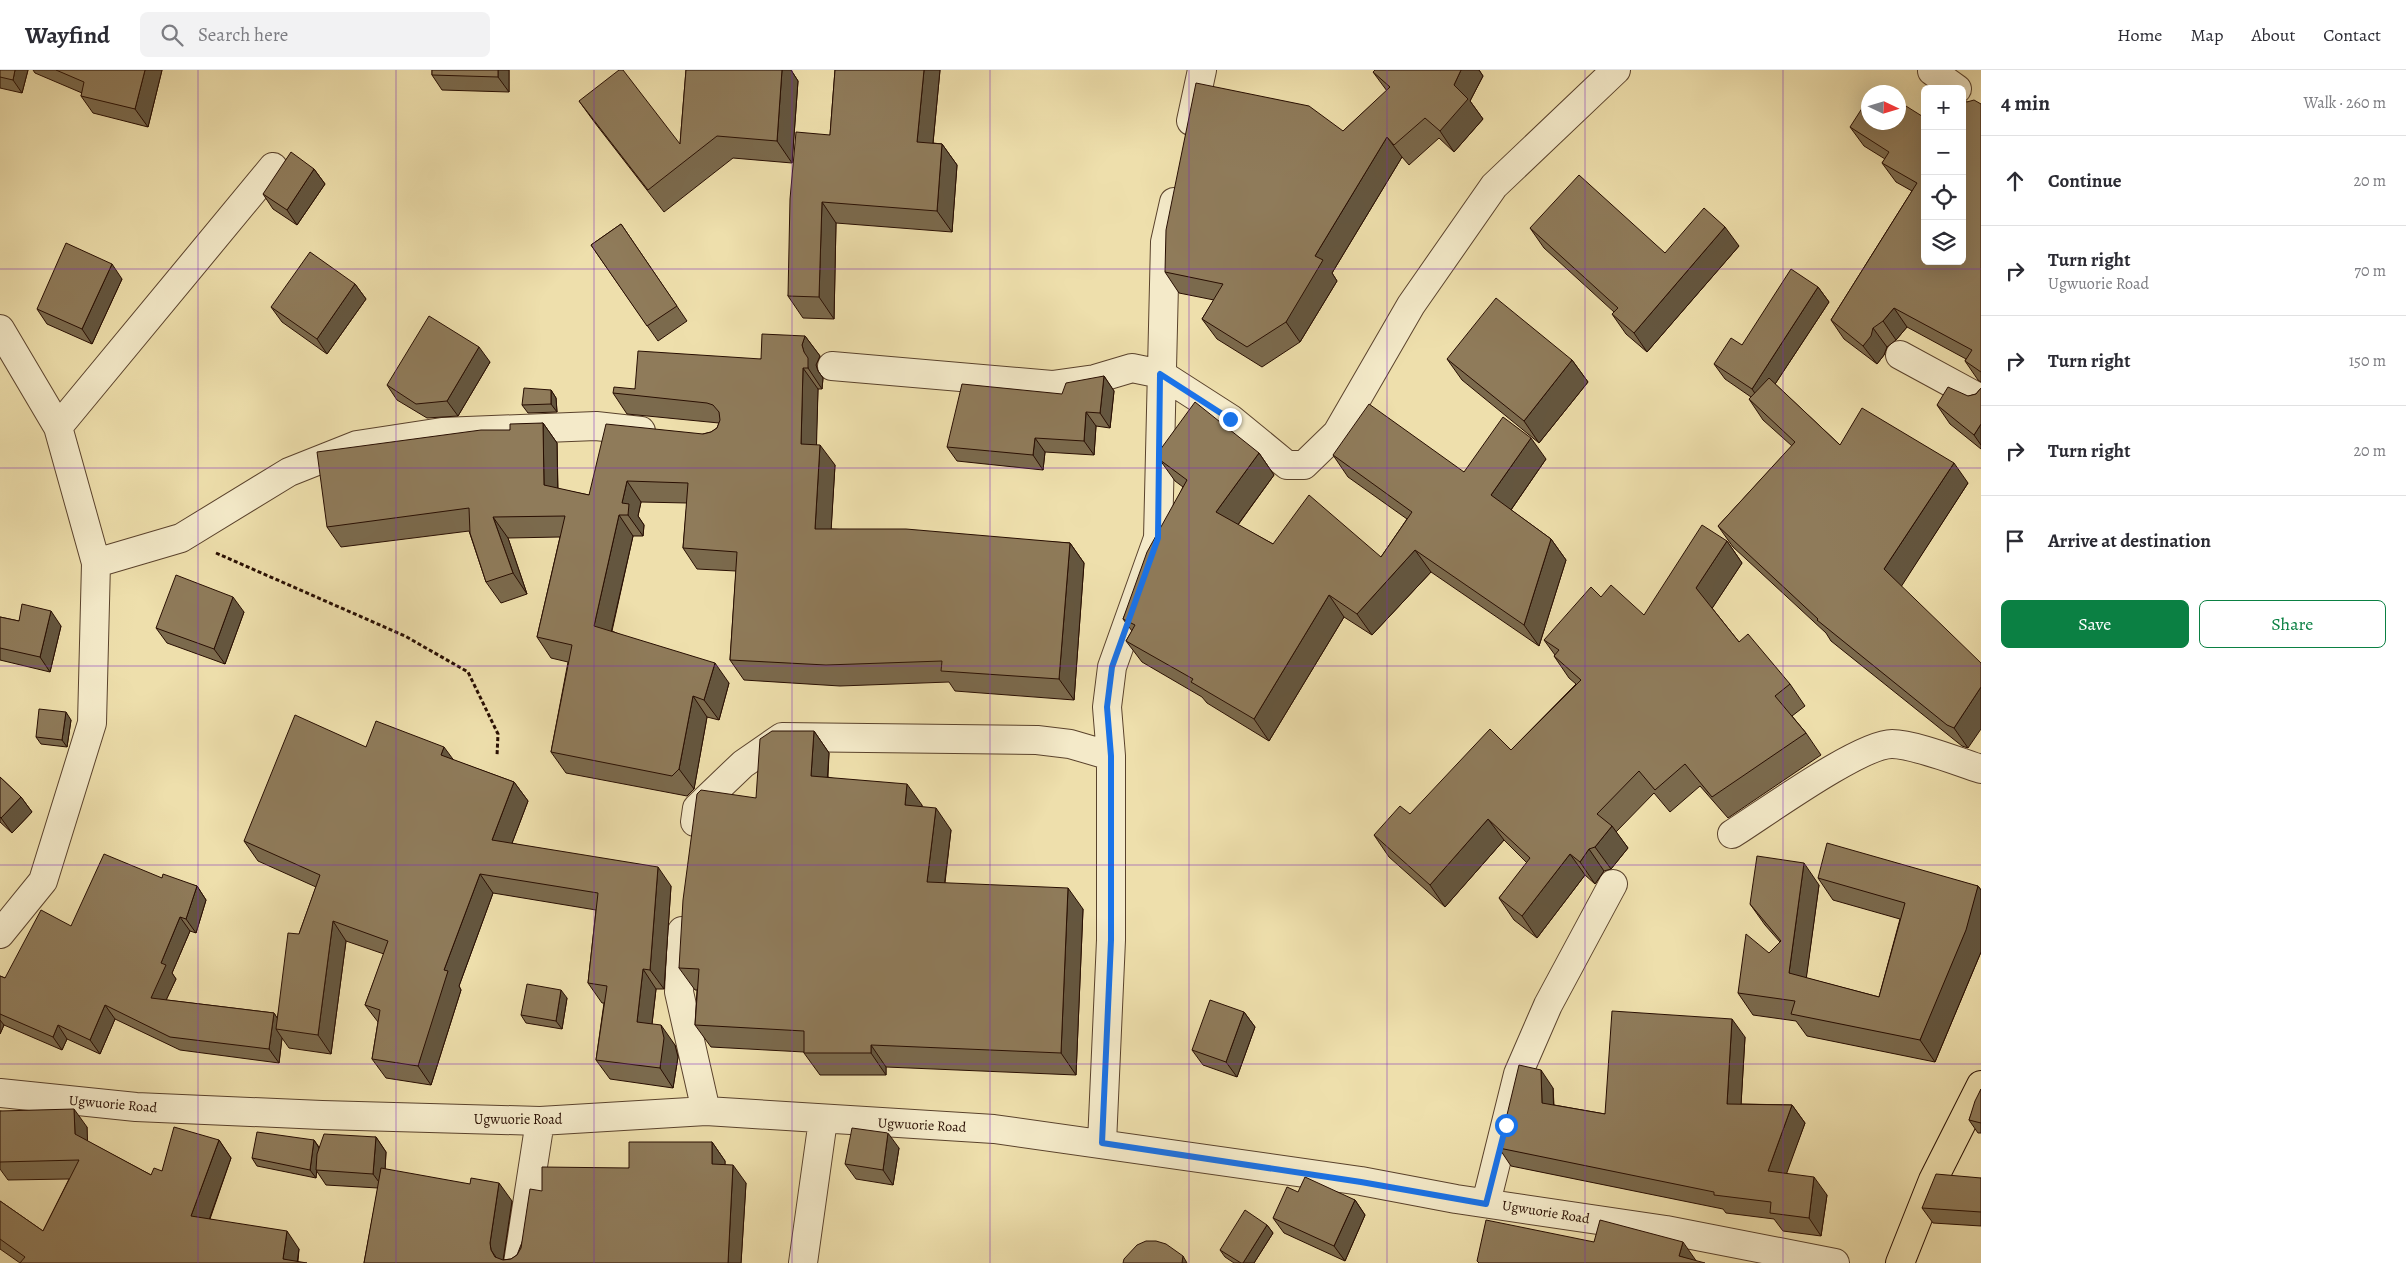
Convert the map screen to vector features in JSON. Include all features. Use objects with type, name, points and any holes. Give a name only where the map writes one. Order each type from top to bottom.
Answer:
[{"type":"main road","points":[[1900,1263],[1934,1180],[1981,1085]]},
{"type":"street","points":[[1186,146],[1202,70]]},
{"type":"street","points":[[832,366],[1052,384],[1095,379],[1132,368],[1160,374],[1230,419],[1287,465],[1304,465],[1337,433],[1411,305],[1494,186],[1616,70]]},
{"type":"street","points":[[1932,70],[1953,85]]},
{"type":"street","points":[[58,427],[273,167]]},
{"type":"street","points":[[1102,1143],[1111,940],[1111,756],[1107,707],[1112,667],[1158,538],[1160,374],[1165,242],[1180,175]]},
{"type":"street","points":[[0,329],[58,427],[96,563],[92,723],[43,882],[0,934]]},
{"type":"street","points":[[1900,355],[1981,399]]},
{"type":"street","points":[[96,563],[181,538],[289,472],[357,445],[442,432],[596,426],[662,433]]},
{"type":"street","points":[[692,846],[697,808],[743,764],[782,738],[1036,740],[1070,744],[1111,756]]},
{"type":"street","points":[[1732,834],[1862,752],[1892,744],[1926,751],[1981,769]]},
{"type":"street","points":[[1486,1204],[1518,1074],[1548,1005],[1614,884]]},
{"type":"street","points":[[685,902],[679,992],[706,1112]]},
{"type":"street","name":"Ugwuorie Road","points":[[0,1093],[136,1107],[540,1121],[706,1112],[994,1129],[1102,1143],[1361,1182],[1486,1204],[1666,1230],[1835,1263]]},
{"type":"street","points":[[803,1263],[823,1120]]},
{"type":"street","points":[[518,1263],[540,1121]]},
{"type":"path","points":[[181,538],[405,636],[468,672],[498,734],[497,756]]},
{"type":"building","points":[[0,70],[15,70],[13,80],[0,77]]},
{"type":"building","points":[[56,70],[145,70],[135,109],[81,96],[84,82]]},
{"type":"building","points":[[432,70],[498,70],[498,77],[432,75]]},
{"type":"building","points":[[619,70],[623,70],[680,144],[686,70],[782,70],[777,141],[717,136],[648,190],[579,101]]},
{"type":"building","points":[[835,70],[924,70],[917,142],[942,144],[937,211],[822,202],[819,297],[788,296],[790,199],[796,132],[830,135]]},
{"type":"building","points":[[1375,70],[1461,70],[1454,85],[1468,99],[1440,131],[1425,118],[1394,145],[1387,137],[1315,256],[1323,260],[1286,322],[1247,347],[1202,319],[1223,284],[1165,272],[1166,230],[1196,83],[1309,106],[1343,131],[1390,87],[1373,72]]},
{"type":"building","points":[[1974,100],[1981,104],[1981,372],[1965,361],[1972,350],[1894,308],[1883,321],[1873,328],[1871,336],[1863,346],[1831,320],[1917,183],[1882,163],[1889,152],[1850,127],[1861,110],[1861,130],[1906,130],[1906,106],[1921,115],[1921,265],[1966,265],[1966,102]]},
{"type":"building","points":[[291,152],[314,169],[287,210],[263,194]]},
{"type":"building","points":[[1579,175],[1665,253],[1704,208],[1725,227],[1634,333],[1612,314],[1618,308],[1530,228]]},
{"type":"building","points":[[621,224],[677,306],[647,326],[591,245]]},
{"type":"building","points":[[66,243],[112,264],[82,329],[37,309]]},
{"type":"building","points":[[310,252],[355,284],[317,339],[271,307]]},
{"type":"building","points":[[1791,269],[1818,287],[1752,389],[1714,364],[1731,338],[1742,345]]},
{"type":"building","points":[[1496,298],[1572,360],[1524,421],[1447,359]]},
{"type":"building","points":[[429,316],[479,347],[447,401],[416,404],[387,385]]},
{"type":"building","points":[[762,334],[805,336],[802,345],[808,358],[808,368],[803,368],[801,444],[820,445],[815,529],[906,529],[1070,543],[1059,679],[941,671],[942,661],[826,665],[730,660],[737,552],[683,548],[688,483],[627,481],[622,503],[629,504],[628,515],[619,515],[594,626],[715,663],[704,700],[693,696],[679,769],[672,776],[551,752],[572,645],[537,637],[565,516],[493,517],[513,573],[486,582],[470,533],[469,508],[327,527],[317,452],[481,430],[510,430],[510,424],[543,423],[544,485],[589,495],[606,424],[703,434],[717,428],[720,420],[719,412],[713,405],[707,403],[613,393],[614,387],[635,389],[638,351],[761,359]]},
{"type":"building","points":[[1104,376],[1100,413],[1086,412],[1084,441],[1035,438],[1033,455],[947,447],[962,384],[1062,394],[1066,383]]},
{"type":"building","points":[[1769,378],[1840,445],[1862,408],[1954,463],[1884,569],[1981,663],[1981,687],[1954,728],[1947,725],[1817,620],[1718,526],[1795,442],[1749,399]]},
{"type":"building","points":[[1948,387],[1968,396],[1976,394],[1981,388],[1981,424],[1974,435],[1937,405]]},
{"type":"building","points":[[524,388],[551,390],[551,404],[522,405]]},
{"type":"building","points":[[1195,402],[1259,453],[1216,512],[1273,544],[1309,495],[1381,557],[1412,512],[1333,455],[1369,404],[1464,472],[1503,417],[1531,438],[1491,495],[1551,539],[1524,625],[1415,550],[1357,614],[1329,595],[1254,719],[1191,682],[1193,679],[1126,641],[1135,625],[1123,619],[1147,552],[1187,480],[1160,460],[1160,450]]},
{"type":"building","points":[[1702,525],[1727,541],[1696,588],[1739,642],[1748,634],[1790,684],[1775,696],[1806,733],[1712,797],[1685,764],[1655,790],[1639,771],[1597,814],[1612,826],[1595,847],[1589,849],[1580,862],[1570,854],[1522,916],[1499,898],[1530,858],[1488,819],[1430,885],[1374,835],[1400,806],[1410,814],[1490,729],[1511,750],[1581,680],[1554,656],[1559,650],[1544,640],[1591,587],[1601,597],[1611,585],[1644,615]]},
{"type":"building","points":[[176,575],[233,597],[214,649],[156,628]]},
{"type":"building","points":[[22,604],[51,611],[40,657],[0,648],[0,617],[19,621]]},
{"type":"building","points":[[39,709],[66,712],[62,740],[36,737]]},
{"type":"building","points":[[295,715],[366,747],[376,721],[444,747],[441,755],[514,782],[492,840],[658,867],[650,970],[643,969],[637,1022],[661,1025],[664,1038],[660,1068],[596,1060],[607,986],[588,983],[598,893],[480,874],[444,970],[448,971],[418,1066],[372,1059],[380,1010],[365,1005],[388,941],[333,921],[318,1035],[276,1029],[288,933],[299,934],[320,875],[244,841]]},
{"type":"building","points":[[772,731],[814,731],[811,776],[907,784],[905,805],[936,808],[927,882],[1068,888],[1061,1053],[871,1045],[871,1053],[804,1053],[804,1031],[695,1025],[699,969],[679,968],[683,900],[697,794],[701,790],[756,798],[760,739]]},
{"type":"building","points":[[0,777],[21,797],[1,818],[0,817]]},
{"type":"building","points":[[1827,843],[1978,886],[1966,930],[1920,1040],[1791,1014],[1795,1001],[1738,993],[1746,934],[1769,953],[1781,941],[1750,904],[1757,856],[1804,863],[1789,973],[1879,997],[1905,903],[1818,878]]},
{"type":"building","points":[[104,854],[162,878],[163,874],[197,886],[186,919],[180,917],[161,963],[166,965],[151,998],[274,1013],[269,1049],[170,1037],[105,1005],[90,1040],[58,1025],[53,1037],[0,1014],[0,976],[5,978],[41,910],[71,926]]},
{"type":"building","points":[[527,984],[561,990],[556,1021],[521,1015]]},
{"type":"building","points":[[1210,1000],[1244,1012],[1226,1062],[1192,1050]]},
{"type":"building","points":[[1612,1011],[1732,1019],[1727,1104],[1792,1105],[1768,1171],[1814,1177],[1809,1218],[1770,1213],[1771,1202],[1714,1195],[1714,1192],[1499,1148],[1519,1065],[1541,1070],[1542,1103],[1605,1114]]},
{"type":"building","points":[[1981,1089],[1981,1123],[1969,1120]]},
{"type":"building","points":[[74,1109],[75,1134],[151,1175],[154,1168],[162,1171],[174,1127],[219,1140],[191,1216],[287,1231],[283,1259],[307,1263],[20,1263],[25,1257],[0,1239],[0,1201],[43,1231],[79,1160],[0,1162],[0,1111]]},
{"type":"building","points":[[852,1128],[888,1133],[883,1170],[845,1164]]},
{"type":"building","points":[[257,1132],[314,1140],[310,1170],[252,1158]]},
{"type":"building","points":[[324,1134],[376,1137],[373,1174],[316,1170],[317,1154]]},
{"type":"building","points":[[629,1142],[712,1142],[712,1164],[733,1165],[728,1263],[364,1263],[381,1168],[470,1184],[471,1178],[499,1183],[490,1243],[495,1257],[503,1260],[511,1259],[517,1255],[521,1248],[530,1189],[542,1191],[542,1167],[629,1168]]},
{"type":"building","points":[[1936,1174],[1981,1178],[1981,1212],[1922,1208]]},
{"type":"building","points":[[1305,1177],[1355,1200],[1334,1246],[1273,1218],[1287,1187],[1298,1192]]},
{"type":"building","points":[[1245,1210],[1267,1225],[1243,1263],[1241,1263],[1220,1250]]},
{"type":"building","points":[[1486,1220],[1594,1242],[1600,1220],[1683,1242],[1679,1256],[1705,1263],[1479,1263],[1477,1261]]},
{"type":"building","points":[[1146,1241],[1166,1244],[1183,1256],[1182,1263],[1123,1263],[1124,1259],[1137,1245]]},
{"type":"route","points":[[1230,419],[1160,374],[1158,538],[1112,667],[1107,707],[1111,733],[1111,940],[1102,1143],[1361,1182],[1486,1204],[1506,1125]]}]
